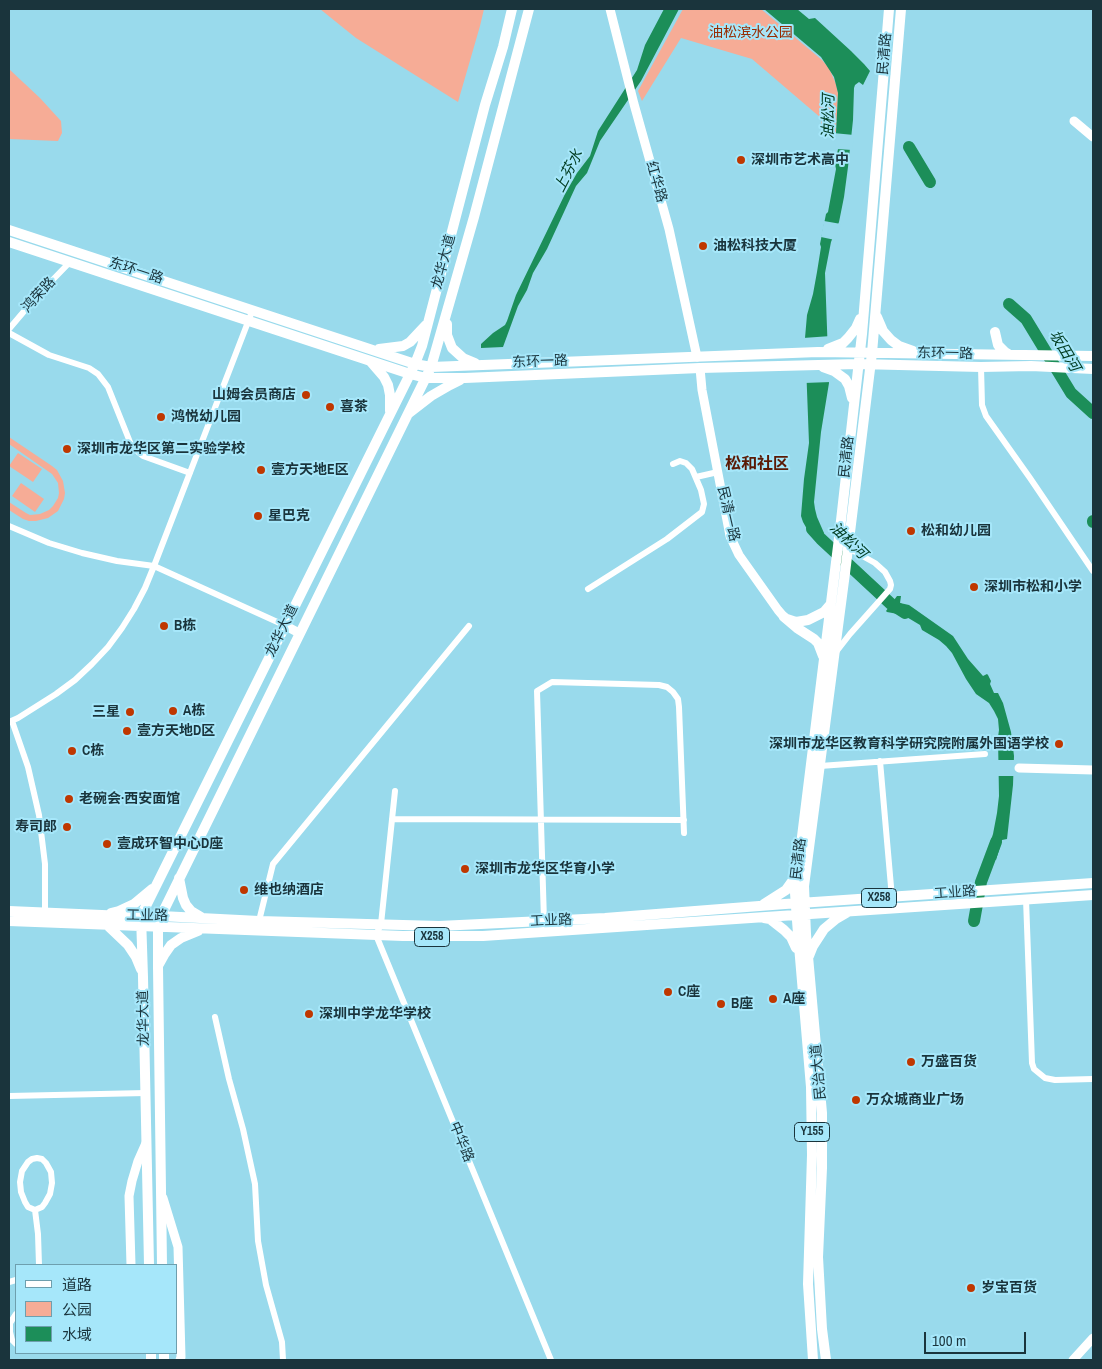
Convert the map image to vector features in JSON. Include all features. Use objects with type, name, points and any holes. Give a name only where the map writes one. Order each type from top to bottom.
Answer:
[{"type":"main road","name":"龙华大道","points":[[149,1264],[141,921],[155,887],[415,364],[422,346],[512,9]]},
{"type":"main road","name":"龙华大道","points":[[162,1264],[158,967],[158,927],[160,916],[431,367],[474,217],[529,9]]},
{"type":"main road","name":"民清路","points":[[800,909],[797,873],[839,538],[864,311],[889,9]]},
{"type":"main road","name":"民清路","points":[[800,909],[835,653],[871,364],[902,9]]},
{"type":"main road","name":"东环一路","points":[[9,230],[415,364],[431,367],[469,363],[697,357],[833,350],[872,353],[1093,356]]},
{"type":"main road","name":"东环一路","points":[[9,242],[426,378],[817,365],[833,368],[858,364],[981,367],[1031,366],[1093,369]]},
{"type":"main road","points":[[833,350],[853,334],[864,311]]},
{"type":"main road","points":[[876,311],[880,326],[891,340],[904,348],[924,354]]},
{"type":"main road","points":[[446,315],[450,344],[458,355],[469,363]]},
{"type":"main road","points":[[372,349],[403,346],[410,342],[428,322]]},
{"type":"main road","points":[[995,332],[998,345],[1004,352],[1010,355]]},
{"type":"main road","points":[[368,360],[384,377],[388,386],[389,417]]},
{"type":"main road","points":[[833,368],[847,382],[853,404]]},
{"type":"main road","points":[[407,415],[440,390],[465,378]]},
{"type":"main road","points":[[784,617],[796,622],[808,620],[824,612],[830,604]]},
{"type":"main road","points":[[784,617],[814,639],[820,648],[823,660]]},
{"type":"main road","points":[[797,873],[786,890],[774,898],[761,911],[791,937],[804,959],[824,929],[842,915],[855,910]]},
{"type":"main road","points":[[158,967],[164,954],[176,941],[204,924],[186,905],[179,878]]},
{"type":"main road","name":"工业路","points":[[9,911],[94,915],[141,921],[158,927],[259,921],[439,926],[800,909],[892,898],[1093,883]]},
{"type":"main road","points":[[94,915],[127,908],[155,887]]},
{"type":"main road","name":"工业路","points":[[800,909],[855,910],[1093,895]]},
{"type":"main road","name":"民治大道","points":[[800,909],[811,1087],[812,1156],[808,1284],[812,1360]]},
{"type":"main road","name":"工业路","points":[[9,921],[107,925],[141,921],[160,916],[204,924],[376,935],[483,936],[761,911]]},
{"type":"main road","points":[[107,925],[128,945],[136,957],[143,977]]},
{"type":"main road","name":"民治大道","points":[[804,959],[822,1113],[822,1168],[818,1257],[822,1329],[826,1360]]},
{"type":"street","name":"红华路","points":[[610,9],[669,229],[697,357]]},
{"type":"street","points":[[1074,121],[1093,137]]},
{"type":"street","name":"鸿荣路","points":[[9,329],[37,296],[70,262]]},
{"type":"street","points":[[45,913],[45,864],[39,815],[28,767],[10,722],[56,694],[92,664],[108,647],[130,615],[145,588],[154,566],[253,309]]},
{"type":"street","points":[[9,333],[49,356],[89,368],[98,374],[108,387],[133,448],[143,456],[190,473]]},
{"type":"street","points":[[981,367],[982,405],[986,416],[1093,570]]},
{"type":"street","name":"民清一路","points":[[700,368],[702,390],[730,536],[736,549],[784,617]]},
{"type":"street","points":[[588,589],[667,539],[702,512],[704,507],[703,499],[696,478],[686,463],[680,461],[673,464]]},
{"type":"street","points":[[696,478],[718,472]]},
{"type":"street","points":[[9,526],[49,543],[82,553],[117,561],[154,566],[299,633]]},
{"type":"street","points":[[835,653],[890,589],[891,585],[881,568],[871,560],[848,548]]},
{"type":"street","points":[[259,921],[273,864],[469,626]]},
{"type":"street","points":[[544,921],[537,691],[552,682],[659,685],[667,687],[674,692],[679,703],[684,833]]},
{"type":"street","points":[[820,766],[985,754]]},
{"type":"street","points":[[880,761],[892,898]]},
{"type":"street","points":[[1019,768],[1093,770]]},
{"type":"street","points":[[376,935],[381,924],[395,791]]},
{"type":"street","points":[[392,820],[684,820]]},
{"type":"street","points":[[1026,899],[1032,1063],[1034,1069],[1046,1078],[1055,1080],[1093,1079]]},
{"type":"street","name":"中华路","points":[[376,935],[551,1360]]},
{"type":"street","points":[[215,1017],[255,1184],[258,1240],[266,1285],[282,1342],[283,1360]]},
{"type":"street","points":[[9,1096],[146,1093]]},
{"type":"street","points":[[131,1264],[129,1196],[138,1161],[147,1140]]},
{"type":"street","points":[[37,1158],[42,1159],[46,1163],[51,1172],[52,1183],[50,1194],[42,1208],[35,1210],[28,1207],[25,1202],[20,1182],[22,1171],[28,1162],[37,1158]]},
{"type":"street","points":[[161,1192],[178,1247],[180,1360]]},
{"type":"street","points":[[35,1210],[39,1264]]},
{"type":"street","points":[[15,1316],[10,1324],[12,1340],[15,1343]]},
{"type":"street","points":[[1073,1360],[1093,1338]]},
{"type":"green space","points":[[320,9],[484,9],[458,102],[356,38]]},
{"type":"green space","name":"油松滨水公园","points":[[683,9],[761,9],[829,68],[838,93],[836,133],[829,132],[822,126],[821,118],[752,59],[681,38],[642,101],[638,91]]},
{"type":"green space","points":[[9,69],[61,121],[62,133],[58,141],[9,139]]},
{"type":"green space","points":[[9,437],[57,470],[63,481],[64,499],[58,511],[48,518],[29,521],[9,510],[9,502],[30,515],[40,514],[53,506],[59,493],[58,483],[52,474],[9,444]]},
{"type":"green space","points":[[18,453],[42,469],[33,482],[9,466]]},
{"type":"green space","points":[[21,483],[44,499],[35,512],[12,496]]},
{"type":"water","points":[[664,9],[679,9],[641,81],[600,141],[587,173],[576,186],[518,306],[503,347],[481,348],[481,344],[505,325],[516,295],[565,194],[577,173],[590,156],[598,131],[637,70],[645,45]]},
{"type":"water","points":[[764,9],[797,9],[809,19],[815,18],[870,71],[863,85],[859,82],[854,88],[853,120],[844,197],[839,222],[831,242],[825,273],[829,383],[821,432],[814,502],[817,517],[824,533],[823,545],[807,529],[801,516],[809,443],[805,338],[807,315],[813,294],[820,244],[836,169],[838,93],[834,77],[821,57]]},
{"type":"water","points":[[897,596],[901,596],[900,603],[909,605],[953,636],[968,659],[983,676],[988,675],[994,693],[998,693],[1003,703],[1011,732],[1014,756],[1013,785],[1007,839],[1002,840],[996,860],[986,855],[993,834],[999,796],[998,719],[989,703],[976,694],[946,646],[922,630],[920,625],[910,619],[903,615],[886,611]]},
{"type":"pier","points":[[833,133],[854,135],[852,150],[836,149]]},
{"type":"pier","points":[[824,221],[841,224],[835,240],[821,237]]},
{"type":"pier","points":[[831,336],[831,382],[804,383],[803,338]]},
{"type":"pier","points":[[997,760],[1016,760],[1016,776],[997,776]]},
{"type":"waterway","name":"坂田河","points":[[909,147],[930,182]]},
{"type":"waterway","name":"坂田河","points":[[1009,304],[1026,319],[1071,393],[1093,413]]},
{"type":"waterway","name":"油松河","points":[[812,529],[891,604],[905,613]]},
{"type":"waterway","name":"油松河","points":[[974,921],[981,882],[996,842]]},
{"type":"place","name":"深圳市艺术高中","points":[[741,160]]},
{"type":"place","name":"油松科技大厦","points":[[703,246]]},
{"type":"place","name":"山姆会员商店","points":[[306,395]]},
{"type":"place","name":"喜茶","points":[[330,407]]},
{"type":"place","name":"鸿悦幼儿园","points":[[161,417]]},
{"type":"place","name":"深圳市龙华区第二实验学校","points":[[67,449]]},
{"type":"place","name":"壹方天地E区","points":[[261,470]]},
{"type":"place","name":"星巴克","points":[[258,516]]},
{"type":"place","name":"松和幼儿园","points":[[911,531]]},
{"type":"place","name":"深圳市松和小学","points":[[974,587]]},
{"type":"place","name":"B栋","points":[[164,626]]},
{"type":"place","name":"A栋","points":[[173,711]]},
{"type":"place","name":"三星","points":[[130,712]]},
{"type":"place","name":"壹方天地D区","points":[[127,731]]},
{"type":"place","name":"深圳市龙华区教育科学研究院附属外国语学校","points":[[1059,744]]},
{"type":"place","name":"C栋","points":[[72,751]]},
{"type":"place","name":"老碗会·西安面馆","points":[[69,799]]},
{"type":"place","name":"寿司郎","points":[[67,827]]},
{"type":"place","name":"壹成环智中心D座","points":[[107,844]]},
{"type":"place","name":"深圳市龙华区华育小学","points":[[465,869]]},
{"type":"place","name":"维也纳酒店","points":[[244,890]]},
{"type":"place","name":"C座","points":[[668,992]]},
{"type":"place","name":"A座","points":[[773,999]]},
{"type":"place","name":"B座","points":[[721,1004]]},
{"type":"place","name":"深圳中学龙华学校","points":[[309,1014]]},
{"type":"place","name":"万盛百货","points":[[911,1062]]},
{"type":"place","name":"万众城商业广场","points":[[856,1100]]},
{"type":"place","name":"岁宝百货","points":[[971,1288]]},
{"type":"district","name":"松和社区","points":[[757,465]]},
{"type":"water label","name":"上芬水","points":[[569,171]]}]
